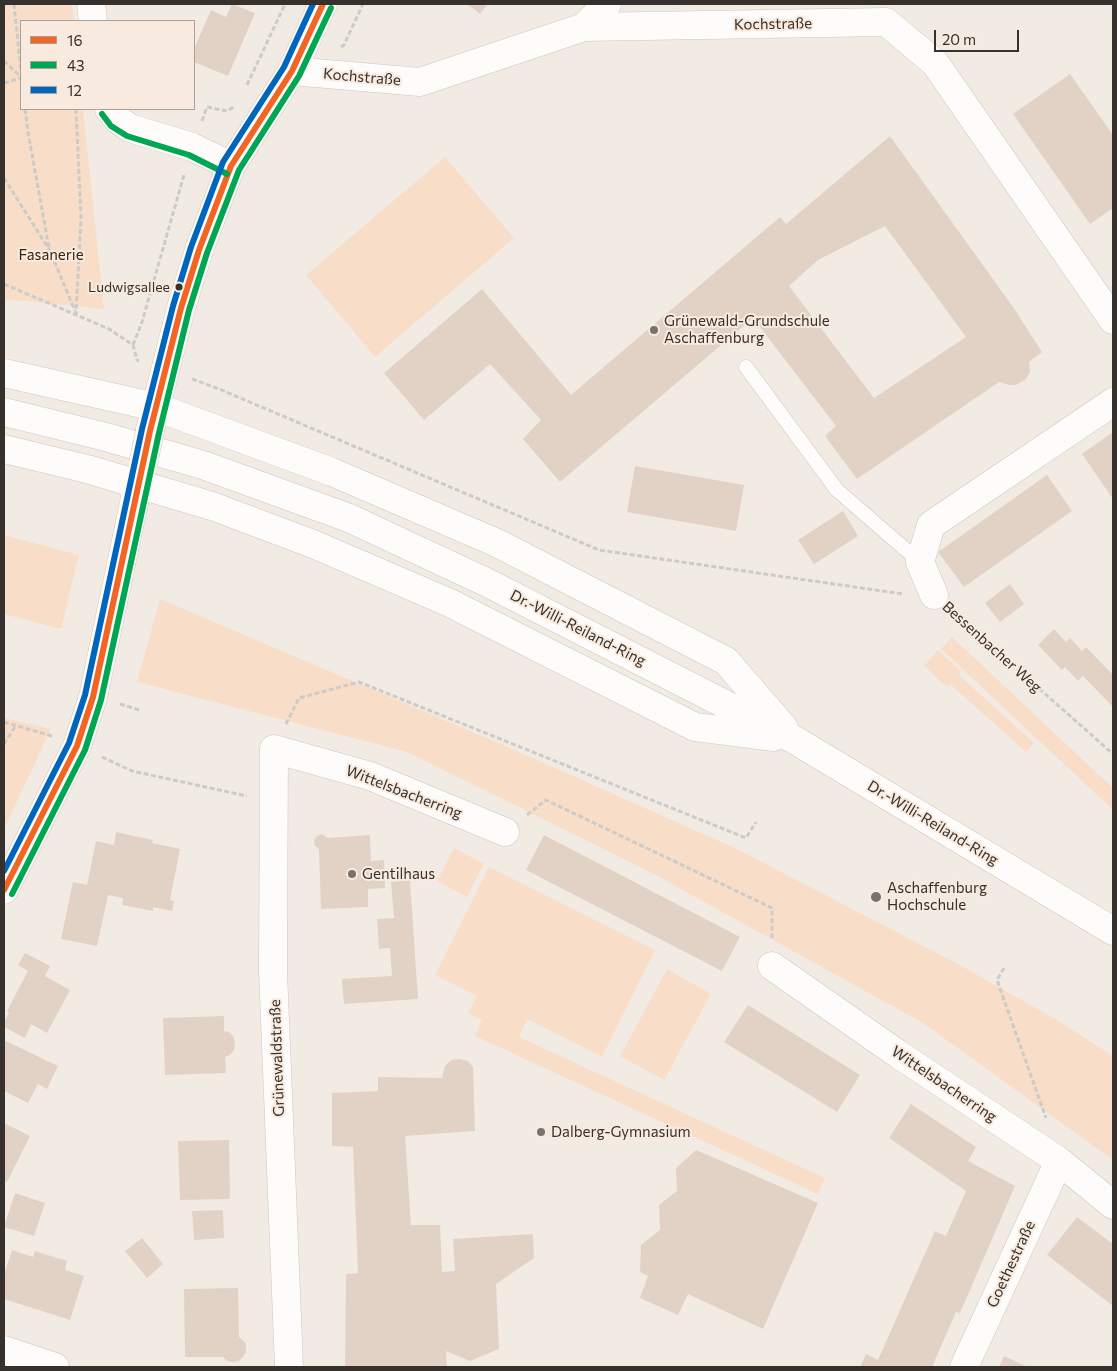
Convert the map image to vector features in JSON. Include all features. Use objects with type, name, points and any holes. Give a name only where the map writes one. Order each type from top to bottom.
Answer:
[{"type":"main road","points":[[92,4],[93,20]]},
{"type":"main road","points":[[4,890],[78,746],[93,697],[140,474],[165,370],[198,250],[231,166],[292,72],[323,4]]},
{"type":"main road","points":[[584,27],[607,4]]},
{"type":"main road","name":"Kochstraße","points":[[292,72],[420,82],[584,27],[886,22],[935,63],[1113,320]]},
{"type":"main road","points":[[110,110],[130,128],[192,147],[231,166]]},
{"type":"main road","points":[[4,373],[332,472],[496,543],[726,662],[793,739]]},
{"type":"main road","points":[[920,562],[931,525],[1113,402]]},
{"type":"main road","name":"Dr.-Willi-Reiland-Ring","points":[[4,412],[106,437],[203,465],[349,518],[488,582],[793,739],[1113,930]]},
{"type":"main road","points":[[4,449],[87,469],[140,474],[212,506],[312,544],[450,603],[695,727],[793,739]]},
{"type":"main road","name":"Bessenbacher Weg","points":[[920,562],[934,595]]},
{"type":"main road","name":"Grünewaldstraße","points":[[274,749],[272,801],[273,971],[289,1367]]},
{"type":"main road","name":"Wittelsbacherring","points":[[274,749],[370,776],[505,832]]},
{"type":"main road","name":"Wittelsbacherring","points":[[772,966],[898,1054],[1059,1161],[1113,1205]]},
{"type":"main road","name":"Goethestraße","points":[[964,1367],[1059,1161]]},
{"type":"main road","points":[[4,1350],[55,1367]]},
{"type":"lane","points":[[746,367],[837,490],[920,562]]},
{"type":"path","points":[[14,4],[20,61]]},
{"type":"path","points":[[263,53],[285,4]]},
{"type":"path","points":[[4,61],[20,77]]},
{"type":"path","points":[[4,83],[20,78]]},
{"type":"path","points":[[25,110],[50,251]]},
{"type":"path","points":[[76,110],[81,217],[76,314]]},
{"type":"path","points":[[4,178],[50,251],[76,314]]},
{"type":"path","points":[[4,284],[109,329],[133,345]]},
{"type":"path","points":[[142,322],[133,345],[137,360],[228,393],[599,550],[909,595],[934,595]]},
{"type":"path","name":"Bessenbacher Weg","points":[[934,595],[1113,754]]},
{"type":"path","points":[[274,749],[300,698],[359,682],[746,838],[756,822]]},
{"type":"path","points":[[4,722],[41,732]]},
{"type":"path","points":[[4,744],[16,725]]},
{"type":"path","points":[[78,746],[132,771],[272,801]]},
{"type":"path","points":[[505,832],[546,800],[772,908],[772,966]]},
{"type":"path","points":[[1004,968],[996,980],[1047,1121]]},
{"type":"green space","name":"Fasanerie","points":[[4,4],[72,4],[74,20],[20,20],[20,110],[83,110],[104,309],[4,299]]},
{"type":"green space","points":[[445,157],[514,238],[375,357],[306,275]]},
{"type":"green space","points":[[4,535],[79,555],[61,629],[4,614]]},
{"type":"green space","points":[[160,599],[508,747],[737,849],[958,964],[1057,1020],[1113,1056],[1113,1160],[923,1023],[650,872],[407,752],[137,682]]},
{"type":"green space","points":[[952,637],[1113,788],[1113,810],[941,649]]},
{"type":"green space","points":[[938,650],[961,671],[959,675],[1034,743],[1026,752],[950,684],[947,687],[924,666]]},
{"type":"green space","points":[[4,718],[51,729],[4,829]]},
{"type":"green space","points":[[454,848],[484,864],[467,897],[437,881]]},
{"type":"green space","points":[[489,867],[655,950],[602,1057],[527,1019],[519,1037],[825,1178],[818,1194],[475,1036],[482,1020],[468,1013],[477,996],[435,975]]},
{"type":"green space","points":[[667,969],[711,994],[664,1080],[620,1056]]},
{"type":"building","points":[[232,4],[255,13],[228,76],[195,62],[195,47],[211,10],[226,17]]},
{"type":"building","points":[[467,4],[488,4],[480,14]]},
{"type":"building","points":[[1070,74],[1113,135],[1113,208],[1090,224],[1013,114]]},
{"type":"building","points":[[890,136],[1013,307],[1042,352],[1029,362],[1030,372],[1025,380],[1016,385],[999,382],[857,479],[825,436],[836,426],[753,318],[560,482],[523,439],[541,420],[490,364],[424,420],[384,373],[482,289],[571,395],[780,217],[786,224]],"holes":[[[885,226],[966,337],[874,398],[789,286],[818,260]]]},
{"type":"building","points":[[1113,432],[1113,499],[1082,454]]},
{"type":"building","points":[[635,466],[744,485],[736,531],[627,512]]},
{"type":"building","points":[[1047,475],[1072,511],[964,587],[938,552]]},
{"type":"building","points":[[843,511],[858,536],[814,564],[798,540]]},
{"type":"building","points":[[1010,584],[1024,604],[1000,622],[985,603]]},
{"type":"building","points":[[1054,629],[1066,642],[1070,638],[1082,651],[1086,647],[1113,675],[1113,707],[1083,676],[1078,681],[1065,667],[1062,670],[1038,645]]},
{"type":"building","points":[[116,832],[153,840],[152,843],[180,849],[170,900],[174,901],[172,911],[153,907],[153,911],[122,905],[123,898],[108,895],[97,946],[61,939],[73,882],[87,885],[96,841],[114,845]]},
{"type":"building","name":"Gentilhaus","points":[[322,834],[328,838],[370,835],[371,861],[384,860],[385,888],[368,889],[368,907],[321,909],[319,849],[315,846],[314,840]]},
{"type":"building","points":[[544,835],[740,937],[722,971],[526,870]]},
{"type":"building","points":[[410,880],[418,999],[344,1004],[342,979],[392,976],[390,948],[379,949],[377,919],[394,918],[391,882]]},
{"type":"building","points":[[25,953],[50,966],[45,976],[70,990],[47,1033],[31,1024],[25,1038],[4,1027],[4,1022],[9,1013],[7,1011],[28,971],[18,965]]},
{"type":"building","points":[[748,1005],[860,1075],[837,1112],[724,1042]]},
{"type":"building","points":[[224,1016],[224,1031],[229,1032],[233,1036],[235,1043],[234,1050],[225,1057],[226,1073],[165,1075],[163,1018]]},
{"type":"building","points":[[4,1040],[58,1066],[47,1089],[38,1084],[28,1103],[4,1091]]},
{"type":"building","points":[[460,1059],[468,1061],[473,1067],[475,1131],[405,1136],[411,1225],[440,1225],[442,1272],[455,1271],[453,1239],[533,1234],[534,1258],[496,1284],[499,1349],[470,1361],[446,1351],[447,1367],[345,1367],[346,1274],[358,1273],[353,1147],[332,1146],[332,1093],[378,1091],[378,1077],[442,1078],[445,1066],[451,1060]]},
{"type":"building","points":[[911,1104],[976,1147],[968,1161],[1015,1186],[960,1313],[956,1312],[932,1367],[860,1367],[866,1354],[878,1360],[935,1231],[946,1236],[966,1191],[889,1138]]},
{"type":"building","points":[[4,1123],[30,1136],[7,1182],[4,1181]]},
{"type":"building","points":[[229,1140],[230,1199],[180,1200],[178,1141]]},
{"type":"building","points":[[696,1150],[818,1203],[763,1329],[688,1294],[678,1315],[640,1298],[648,1276],[640,1272],[641,1245],[660,1230],[659,1205],[677,1191],[676,1168]]},
{"type":"building","points":[[15,1193],[45,1203],[34,1236],[4,1227]]},
{"type":"building","points":[[223,1210],[224,1238],[194,1240],[192,1211]]},
{"type":"building","points":[[1077,1217],[1113,1244],[1113,1306],[1047,1255]]},
{"type":"building","points":[[142,1238],[163,1264],[147,1278],[125,1251]]},
{"type":"building","points":[[12,1250],[33,1257],[35,1251],[67,1261],[65,1270],[84,1276],[70,1320],[4,1299],[4,1275]]},
{"type":"building","points":[[238,1288],[239,1337],[245,1342],[246,1346],[246,1352],[243,1357],[239,1361],[233,1362],[227,1361],[223,1357],[185,1357],[184,1289]]},
{"type":"building","points":[[1004,1356],[1028,1367],[999,1367]]},
{"type":"transit line","name":"12","points":[[4,871],[69,743],[85,695],[142,429],[173,306],[191,247],[223,162],[284,67],[313,4]]},
{"type":"transit line","name":"16","points":[[4,890],[77,746],[93,697],[150,431],[181,308],[199,250],[231,166],[292,71],[323,4]]},
{"type":"transit line","name":"43","points":[[12,894],[85,750],[101,700],[159,433],[189,310],[207,253],[239,170],[299,76],[331,8]]},
{"type":"transit line","name":"43","points":[[102,114],[111,126],[127,136],[189,155],[227,174]]},
{"type":"place","name":"Ludwigsallee","points":[[179,287]]},
{"type":"place","name":"Grünewald-Grundschule Aschaffenburg","points":[[654,330]]},
{"type":"place","name":"Gentilhaus","points":[[352,874]]},
{"type":"place","name":"Aschaffenburg Hochschule","points":[[876,897]]},
{"type":"place","name":"Dalberg-Gymnasium","points":[[541,1132]]}]
